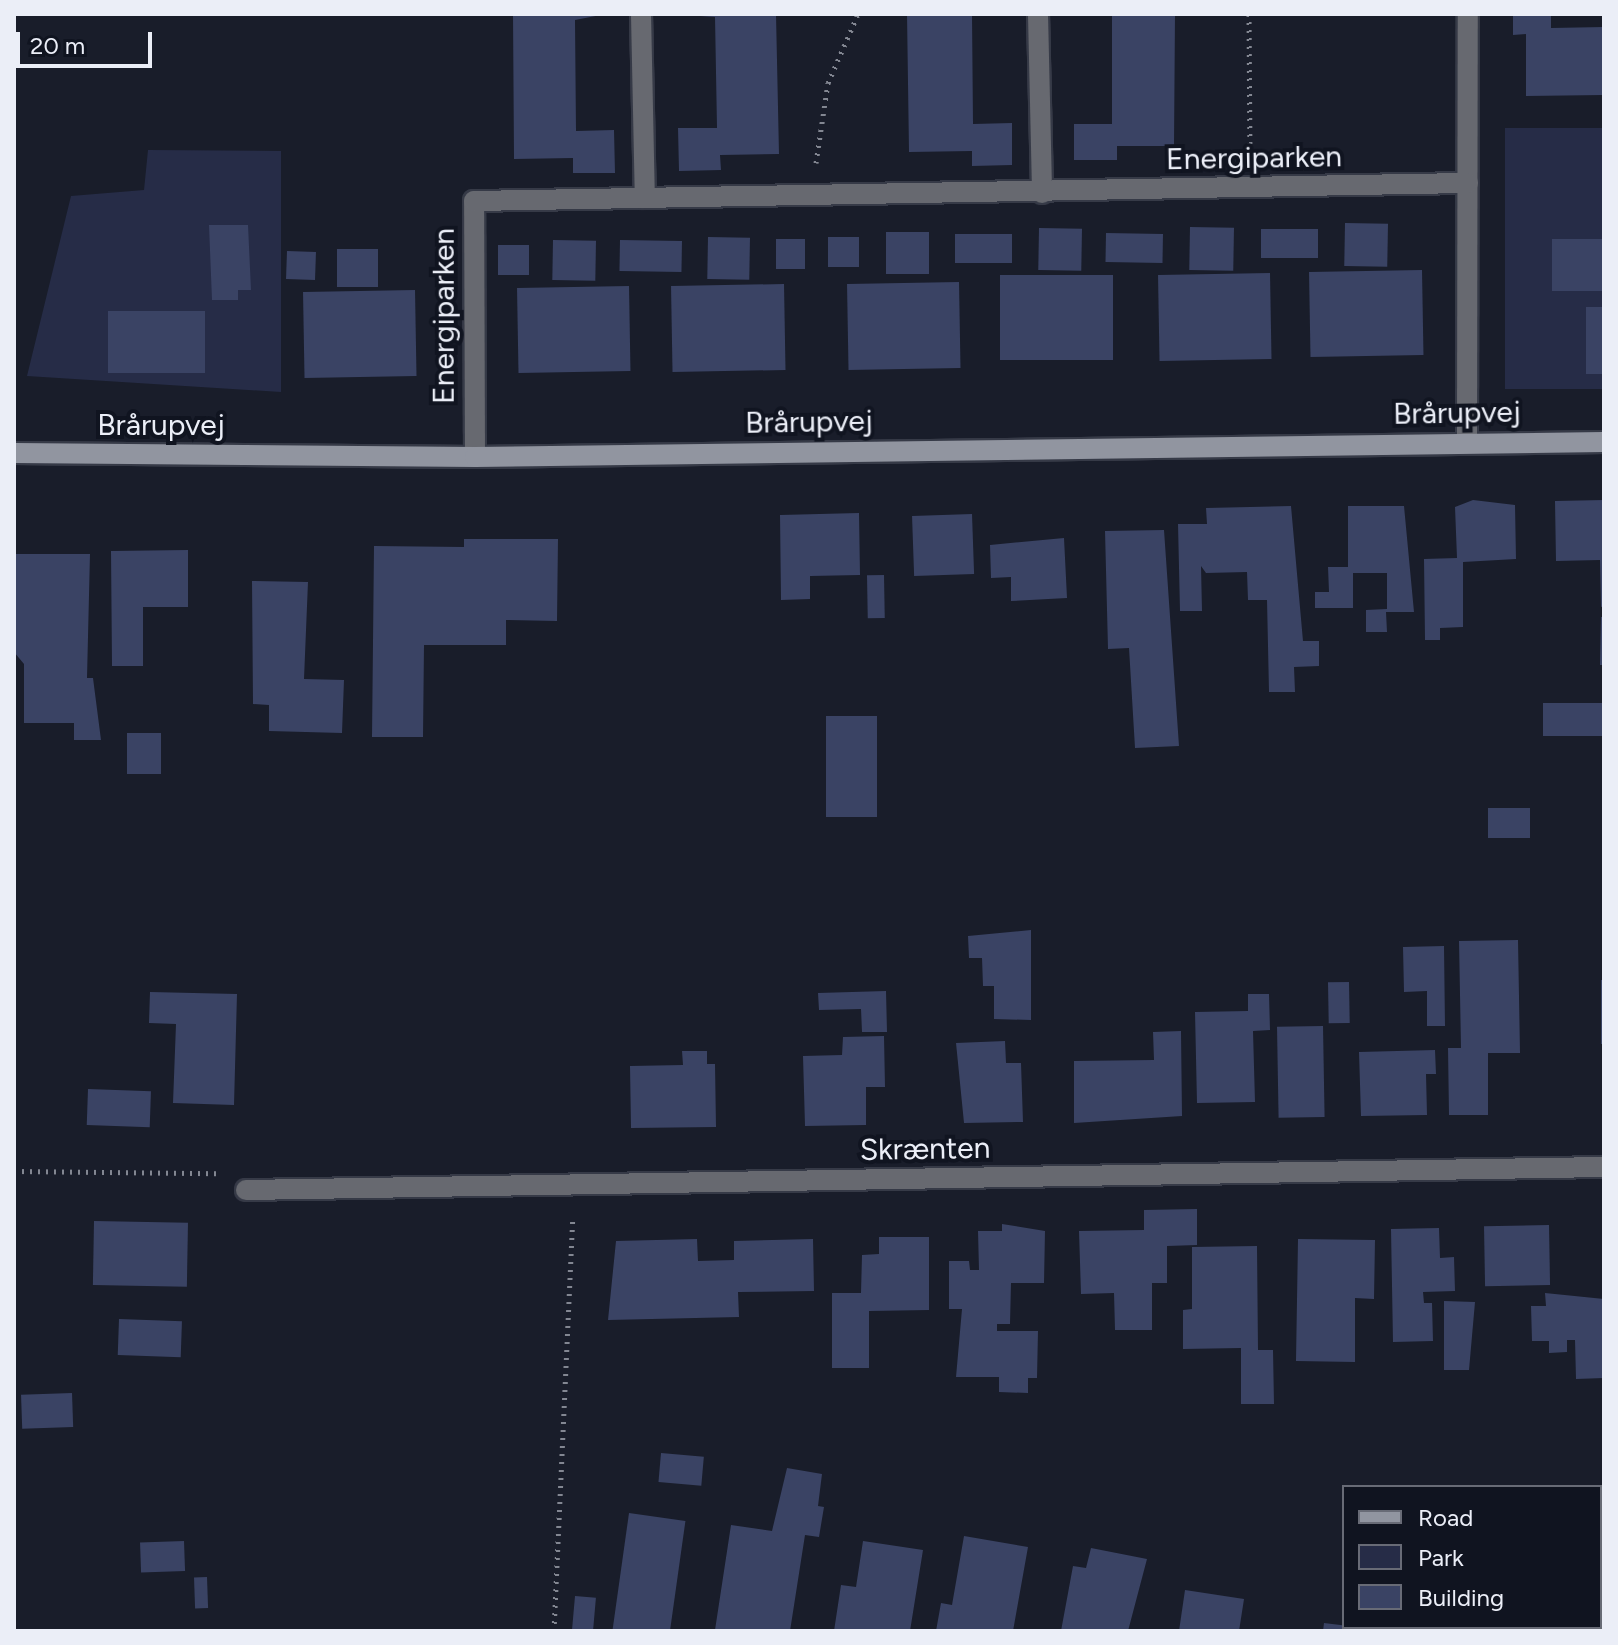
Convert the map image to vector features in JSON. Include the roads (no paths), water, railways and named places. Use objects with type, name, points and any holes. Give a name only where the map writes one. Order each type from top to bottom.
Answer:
[{"type":"street","points":[[641,14],[645,198]]},
{"type":"street","points":[[1038,14],[1042,193]]},
{"type":"street","points":[[1467,442],[1468,14]]},
{"type":"street","name":"Energiparken","points":[[475,457],[474,201],[1468,183]]},
{"type":"street","name":"Brårupvej","points":[[14,453],[475,457],[1604,442]]},
{"type":"street","name":"Skrænten","points":[[246,1190],[1604,1167]]}]
